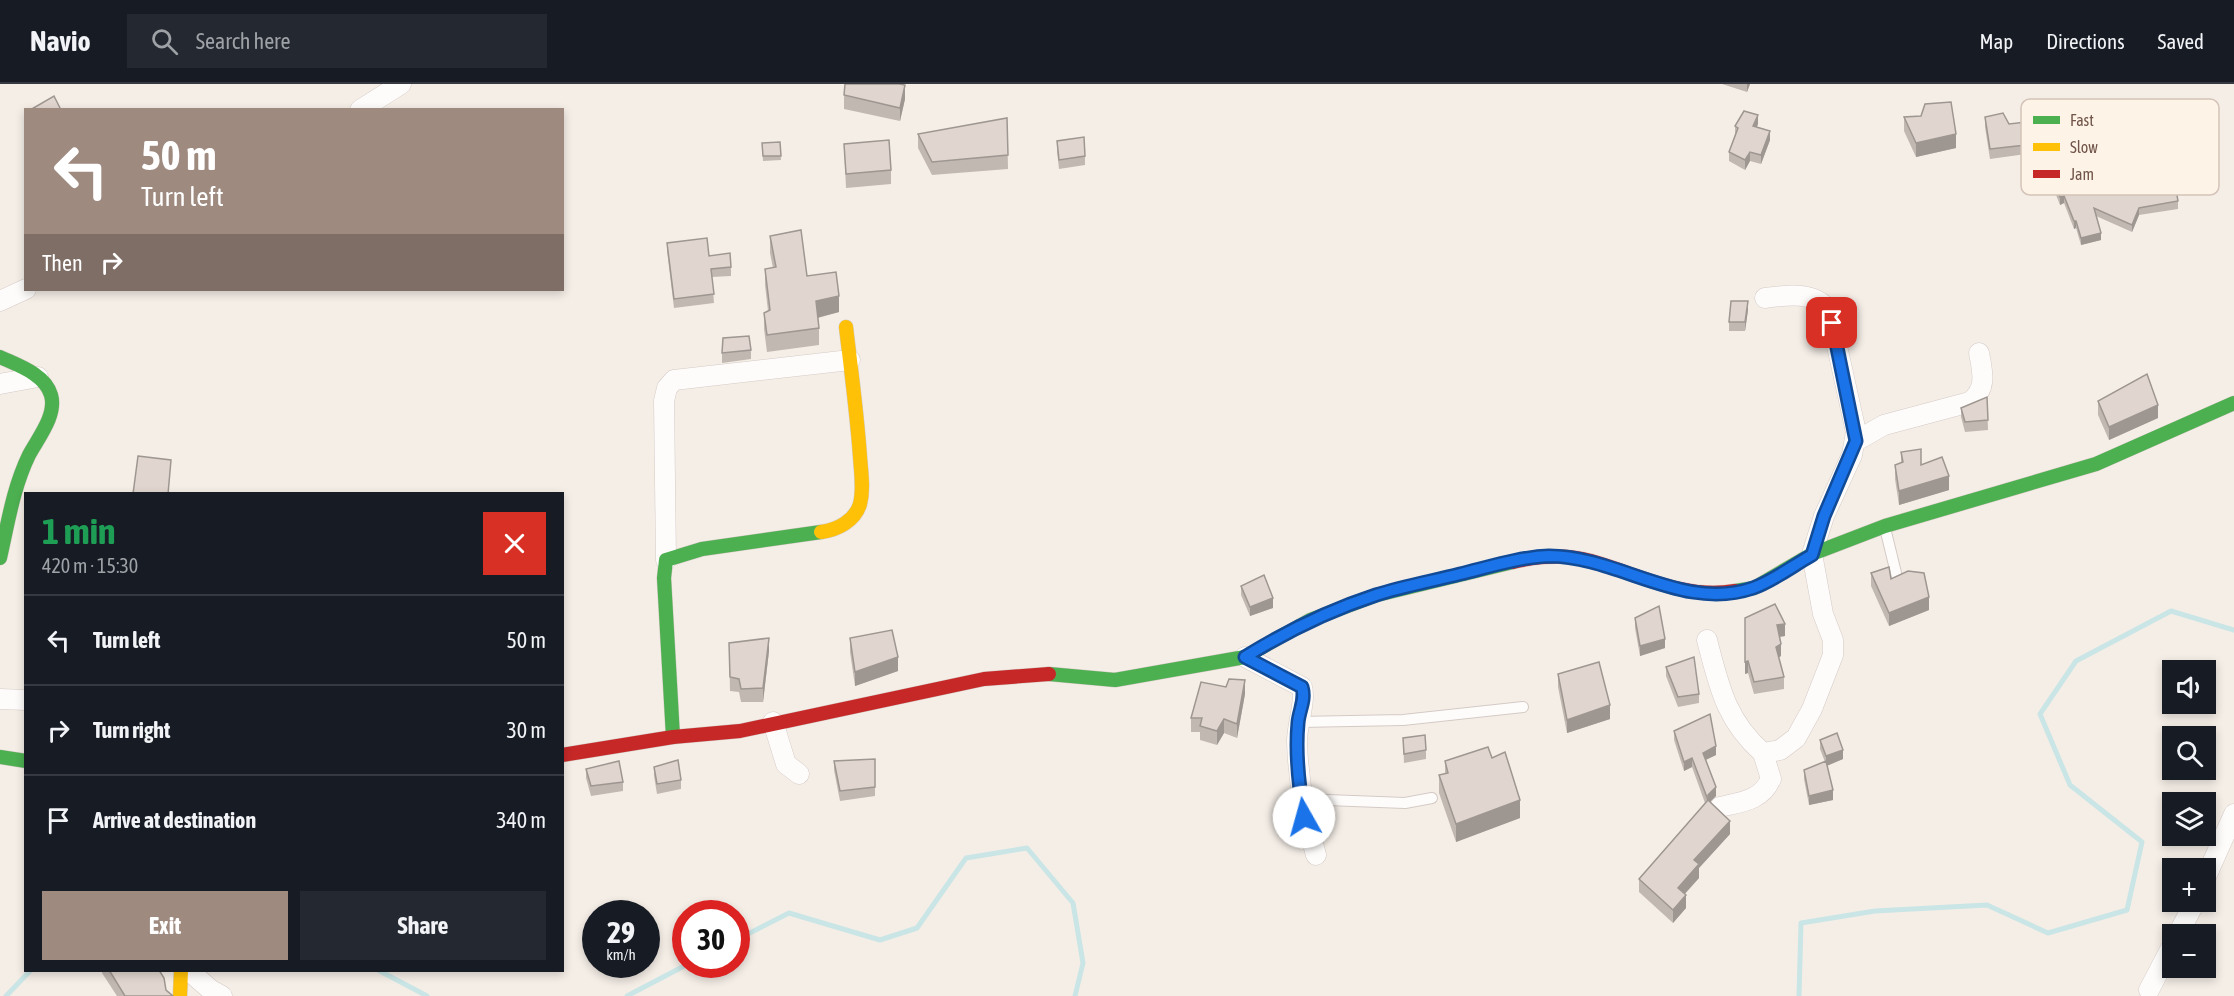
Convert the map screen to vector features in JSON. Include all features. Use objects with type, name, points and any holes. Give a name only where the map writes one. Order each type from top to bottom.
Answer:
[{"type":"street","points":[[363,108],[400,84]]},
{"type":"street","points":[[0,301],[24,290]]},
{"type":"street","points":[[1763,753],[1780,750],[1796,738],[1832,663],[1833,640],[1823,614],[1812,555],[1824,516],[1856,441],[1829,310],[1822,302],[1811,298],[1788,295],[1765,298]]},
{"type":"street","points":[[666,560],[702,549],[834,530],[854,516],[860,504],[862,488],[846,327]]},
{"type":"street","points":[[1856,441],[1884,425],[1970,402],[1979,395],[1984,379],[1979,353]]},
{"type":"street","points":[[0,357],[29,369],[38,376],[51,396],[52,409],[48,422],[21,476],[0,558]]},
{"type":"street","points":[[673,737],[664,578],[666,560],[664,401],[667,388],[674,380],[850,360]]},
{"type":"street","points":[[0,384],[38,376]]},
{"type":"street","points":[[564,755],[673,737],[740,731],[773,722],[984,679],[1044,674],[1115,680],[1245,657],[1310,620],[1377,595],[1517,561],[1548,556],[1589,560],[1647,581],[1694,592],[1720,594],[1754,588],[1812,555],[1885,526],[2096,464],[2234,403]]},
{"type":"street","points":[[1707,640],[1721,692],[1734,723],[1763,753],[1771,779],[1765,790],[1753,800],[1720,807]]},
{"type":"street","points":[[1245,657],[1302,687],[1304,702],[1298,722],[1302,800],[1316,855]]},
{"type":"street","points":[[0,699],[24,700]]},
{"type":"street","points":[[773,722],[786,764],[799,774]]},
{"type":"street","points":[[0,757],[24,762]]},
{"type":"street","points":[[2214,858],[2234,814]]},
{"type":"street","points":[[2149,990],[2162,965]]},
{"type":"street","points":[[180,996],[181,972]]},
{"type":"street","points":[[190,972],[211,990],[222,996]]},
{"type":"lane","points":[[1885,526],[1897,577]]},
{"type":"lane","points":[[1298,722],[1403,720],[1523,707]]},
{"type":"lane","points":[[1302,800],[1405,802],[1432,798]]},
{"type":"building","points":[[845,84],[905,85],[900,108],[844,95]]},
{"type":"building","points":[[54,96],[60,108],[33,108]]},
{"type":"building","points":[[1951,102],[1956,134],[1916,143],[1904,117],[1921,116],[1925,104]]},
{"type":"building","points":[[1744,111],[1758,115],[1753,126],[1770,131],[1761,155],[1750,152],[1745,160],[1729,152],[1738,128],[1735,126]]},
{"type":"building","points":[[2003,113],[2009,124],[2021,123],[2021,146],[1990,149],[1985,117]]},
{"type":"building","points":[[1007,118],[1008,155],[932,162],[918,134]]},
{"type":"building","points":[[1084,137],[1085,156],[1059,160],[1057,141]]},
{"type":"building","points":[[889,140],[891,170],[846,174],[844,144]]},
{"type":"building","points":[[780,142],[781,156],[763,156],[762,143]]},
{"type":"building","points":[[2059,195],[2177,195],[2178,201],[2139,208],[2132,225],[2094,208],[2101,233],[2081,238],[2064,196]]},
{"type":"building","points":[[801,230],[807,276],[836,272],[839,296],[816,301],[819,328],[767,335],[764,313],[770,310],[765,269],[776,267],[770,236]]},
{"type":"building","points":[[707,238],[709,256],[730,253],[731,267],[711,269],[714,294],[674,299],[667,243]]},
{"type":"building","points":[[1731,301],[1748,301],[1745,322],[1729,322]]},
{"type":"building","points":[[749,336],[751,350],[722,353],[723,338]]},
{"type":"building","points":[[2147,374],[2158,405],[2109,427],[2098,401]]},
{"type":"building","points":[[1987,397],[1988,420],[1965,422],[1961,408]]},
{"type":"building","points":[[1921,449],[1921,465],[1942,457],[1949,476],[1899,491],[1895,465],[1903,462],[1901,452]]},
{"type":"building","points":[[138,456],[171,460],[168,492],[133,492]]},
{"type":"building","points":[[1889,567],[1891,579],[1908,571],[1924,573],[1929,597],[1889,613],[1871,573]]},
{"type":"building","points":[[1264,575],[1273,598],[1250,607],[1241,586]]},
{"type":"building","points":[[1775,604],[1785,624],[1777,625],[1781,644],[1776,647],[1784,677],[1754,682],[1748,661],[1745,662],[1745,618]]},
{"type":"building","points":[[1659,606],[1665,639],[1640,646],[1635,618]]},
{"type":"building","points":[[892,630],[898,657],[855,672],[850,638]]},
{"type":"building","points":[[769,638],[763,688],[741,689],[739,679],[730,677],[729,643]]},
{"type":"building","points":[[1694,657],[1699,694],[1678,697],[1666,667]]},
{"type":"building","points":[[1599,662],[1610,705],[1567,720],[1558,674]]},
{"type":"building","points":[[1229,679],[1245,680],[1237,724],[1224,719],[1217,731],[1200,726],[1202,718],[1191,718],[1201,682],[1226,687]]},
{"type":"building","points":[[1710,714],[1716,746],[1703,753],[1716,787],[1708,795],[1710,802],[1692,758],[1684,762],[1674,731]]},
{"type":"building","points":[[1837,733],[1843,750],[1826,756],[1820,740]]},
{"type":"building","points":[[1425,735],[1426,750],[1404,754],[1403,738]]},
{"type":"building","points":[[1488,747],[1492,758],[1505,752],[1520,800],[1456,824],[1439,775],[1448,773],[1445,761]]},
{"type":"building","points":[[875,759],[875,787],[840,791],[834,761]]},
{"type":"building","points":[[678,760],[681,780],[657,784],[654,767]]},
{"type":"building","points":[[619,761],[623,782],[591,786],[586,769]]},
{"type":"building","points":[[1826,761],[1833,790],[1809,796],[1804,770]]},
{"type":"building","points":[[1708,800],[1730,821],[1694,860],[1699,864],[1678,888],[1686,895],[1673,910],[1639,879]]},
{"type":"building","points":[[110,972],[160,972],[166,990],[173,996],[125,996]]},
{"type":"waterway","points":[[1799,996],[1801,923],[1875,911],[1987,905],[2048,933],[2127,910],[2142,842],[2070,785],[2040,714],[2076,661],[2171,611],[2234,630]]},
{"type":"waterway","points":[[750,933],[789,913],[880,940],[917,928],[966,858],[1027,848],[1073,903],[1083,963],[1075,996]]},
{"type":"waterway","points":[[6,996],[29,972]]},
{"type":"waterway","points":[[382,972],[427,996]]},
{"type":"waterway","points":[[627,996],[672,972]]},
{"type":"traffic: fast","points":[[0,357],[22,367],[43,381],[51,395],[52,403],[49,418],[29,455],[19,480],[0,558]]},
{"type":"traffic: fast","points":[[1735,591],[1754,588],[1812,554],[1885,526],[2096,464],[2234,403]]},
{"type":"traffic: fast","points":[[673,737],[664,578],[666,560],[702,549],[821,532]]},
{"type":"traffic: fast","points":[[1049,674],[1115,680],[1245,657],[1310,620],[1377,595],[1513,562]]},
{"type":"traffic: fast","points":[[0,757],[24,761]]},
{"type":"traffic: slow","points":[[821,532],[839,527],[850,520],[858,510],[861,498],[859,441],[846,327]]},
{"type":"traffic: slow","points":[[180,996],[181,972]]},
{"type":"traffic: jam","points":[[1513,562],[1542,557],[1572,557],[1679,589],[1716,593],[1735,591]]},
{"type":"traffic: jam","points":[[564,755],[673,737],[740,731],[984,679],[1049,674]]},
{"type":"route","points":[[1304,817],[1298,745],[1298,722],[1304,702],[1302,687],[1297,682],[1245,657],[1310,620],[1377,595],[1517,561],[1548,556],[1589,560],[1647,581],[1694,592],[1720,594],[1754,588],[1812,555],[1824,516],[1856,441],[1832,323]]}]
